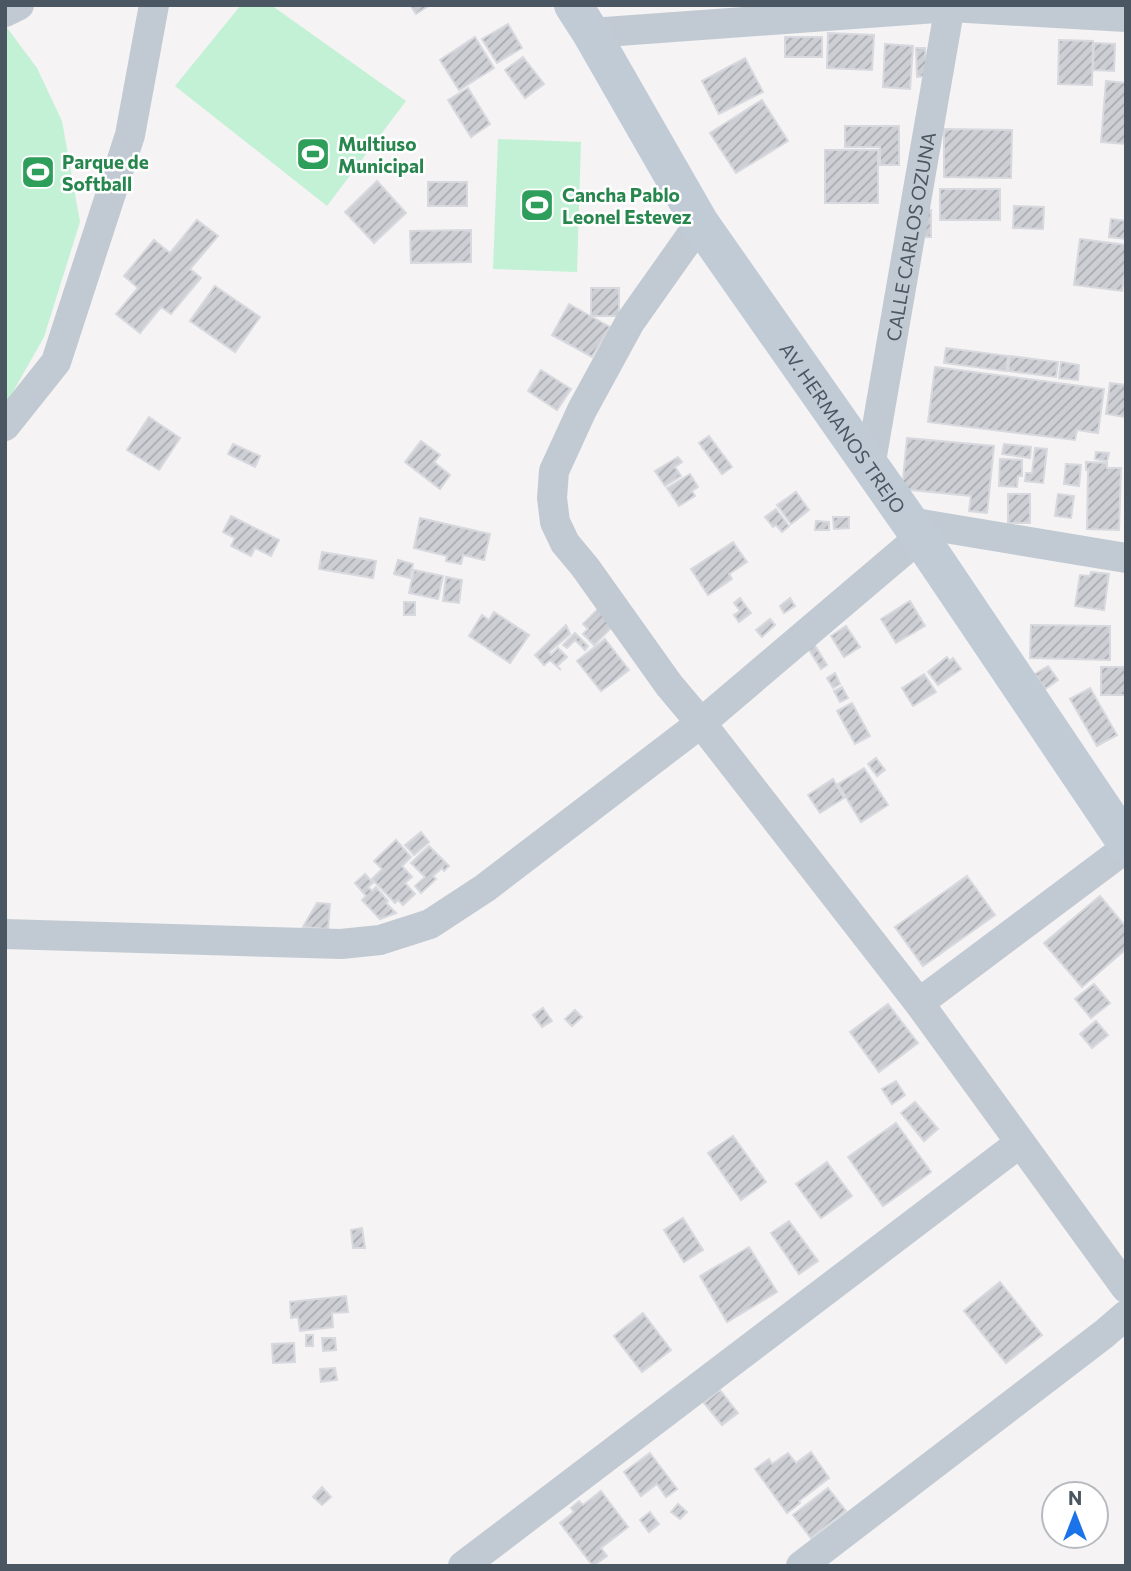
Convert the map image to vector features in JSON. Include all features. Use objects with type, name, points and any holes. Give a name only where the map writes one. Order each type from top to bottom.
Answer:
[{"type":"main road","name":"AV. HERMANOS TREJO","points":[[582,19],[700,223],[914,530],[1126,845]]},
{"type":"street","points":[[5,12],[19,5]]},
{"type":"street","points":[[5,426],[56,362],[130,135],[155,5]]},
{"type":"street","points":[[582,19],[950,6],[1126,17]]},
{"type":"street","name":"CALLE CARLOS OZUNA","points":[[870,467],[950,6]]},
{"type":"street","points":[[700,223],[630,322],[588,399],[554,471],[552,498],[555,522],[565,543],[669,685],[919,1003],[1126,1288]]},
{"type":"street","points":[[5,933],[341,944],[380,940],[430,924],[485,888],[701,723],[914,530],[1126,558]]},
{"type":"street","points":[[919,1003],[1126,845]]},
{"type":"street","points":[[463,1566],[1020,1143]]},
{"type":"street","points":[[801,1566],[1126,1315]]},
{"type":"green space","name":"Multiuso Municipal","points":[[241,5],[271,5],[406,101],[327,206],[175,86]]},
{"type":"green space","name":"Parque de Softball","points":[[5,25],[37,68],[62,121],[80,222],[44,337],[5,406]]},
{"type":"green space","name":"Cancha Pablo Leonel Estevez","points":[[498,139],[581,142],[577,272],[493,269]]},
{"type":"building","points":[[410,5],[430,5],[416,14]]},
{"type":"building","points":[[508,24],[522,48],[497,63],[482,39]]},
{"type":"building","points":[[828,33],[874,35],[872,70],[827,68]]},
{"type":"building","points":[[475,37],[494,68],[459,90],[440,60]]},
{"type":"building","points":[[785,37],[822,37],[822,57],[785,57]]},
{"type":"building","points":[[1059,40],[1093,41],[1092,85],[1058,84]]},
{"type":"building","points":[[1094,43],[1115,44],[1114,71],[1093,70]]},
{"type":"building","points":[[885,44],[913,46],[910,89],[883,87]]},
{"type":"building","points":[[916,48],[925,48],[927,76],[917,77]]},
{"type":"building","points":[[523,57],[544,84],[525,98],[505,70]]},
{"type":"building","points":[[745,58],[763,92],[719,114],[702,81]]},
{"type":"building","points":[[1106,81],[1126,83],[1126,144],[1101,142]]},
{"type":"building","points":[[468,88],[490,124],[471,137],[448,100]]},
{"type":"building","points":[[762,100],[788,141],[736,173],[710,133]]},
{"type":"building","points":[[845,126],[899,126],[899,165],[880,165],[880,147],[845,147]]},
{"type":"building","points":[[944,129],[1012,130],[1011,178],[944,177]]},
{"type":"building","points":[[825,150],[878,150],[878,203],[825,203]]},
{"type":"building","points":[[377,181],[406,213],[374,243],[345,212]]},
{"type":"building","points":[[428,182],[467,182],[467,206],[428,206]]},
{"type":"building","points":[[940,189],[1000,189],[1000,220],[940,220]]},
{"type":"building","points":[[1014,206],[1044,207],[1043,229],[1013,228]]},
{"type":"building","points":[[920,210],[931,210],[931,237],[920,237]]},
{"type":"building","points":[[1111,219],[1126,221],[1126,239],[1109,237]]},
{"type":"building","points":[[197,220],[218,236],[190,269],[201,278],[171,314],[161,307],[140,333],[116,314],[138,288],[124,276],[154,240],[170,253]]},
{"type":"building","points":[[471,230],[471,262],[411,263],[410,231]]},
{"type":"building","points":[[1080,239],[1126,245],[1122,291],[1074,285]]},
{"type":"building","points":[[215,286],[260,317],[235,352],[190,321]]},
{"type":"building","points":[[591,288],[619,288],[619,316],[591,316]]},
{"type":"building","points":[[569,304],[610,327],[592,357],[552,335]]},
{"type":"building","points":[[946,348],[1008,356],[1006,371],[944,363]]},
{"type":"building","points":[[1010,356],[1058,362],[1056,377],[1008,371]]},
{"type":"building","points":[[1061,362],[1079,365],[1078,380],[1059,378]]},
{"type":"building","points":[[935,367],[1104,389],[1098,433],[1077,430],[1075,440],[928,422]]},
{"type":"building","points":[[541,370],[571,389],[557,410],[528,391]]},
{"type":"building","points":[[1110,383],[1126,385],[1126,417],[1106,414]]},
{"type":"building","points":[[149,417],[180,438],[159,470],[127,450]]},
{"type":"building","points":[[709,436],[732,467],[722,474],[699,443]]},
{"type":"building","points":[[907,438],[994,446],[987,513],[969,511],[971,496],[902,489]]},
{"type":"building","points":[[421,441],[440,455],[434,462],[450,475],[440,489],[405,462]]},
{"type":"building","points":[[233,444],[260,456],[255,467],[228,454]]},
{"type":"building","points":[[1004,444],[1031,447],[1030,458],[1002,454]]},
{"type":"building","points":[[1035,448],[1047,449],[1043,483],[1025,481],[1026,473],[1032,473]]},
{"type":"building","points":[[1096,452],[1109,453],[1107,461],[1095,459]]},
{"type":"building","points":[[678,457],[682,462],[675,467],[681,476],[665,486],[655,471]]},
{"type":"building","points":[[1000,459],[1022,460],[1022,476],[1018,476],[1017,487],[999,486]]},
{"type":"building","points":[[1086,462],[1107,463],[1107,468],[1121,468],[1119,530],[1087,529]]},
{"type":"building","points":[[1066,464],[1081,465],[1079,486],[1064,484]]},
{"type":"building","points":[[690,474],[698,487],[692,491],[695,496],[679,506],[667,488]]},
{"type":"building","points":[[796,492],[809,510],[791,524],[777,505]]},
{"type":"building","points":[[1008,494],[1030,494],[1030,523],[1008,523]]},
{"type":"building","points":[[1058,494],[1074,496],[1071,518],[1055,516]]},
{"type":"building","points":[[776,509],[789,526],[782,532],[776,525],[773,527],[765,517]]},
{"type":"building","points":[[231,516],[279,540],[271,556],[255,548],[251,556],[231,546],[235,538],[223,532]]},
{"type":"building","points":[[833,517],[849,517],[849,528],[834,529]]},
{"type":"building","points":[[420,518],[490,534],[484,560],[463,555],[461,564],[446,561],[447,556],[414,548]]},
{"type":"building","points":[[816,521],[829,522],[829,530],[815,530]]},
{"type":"building","points":[[733,542],[747,562],[729,574],[732,579],[708,595],[691,569]]},
{"type":"building","points":[[322,552],[376,561],[373,578],[319,569]]},
{"type":"building","points":[[398,560],[413,564],[410,578],[394,574]]},
{"type":"building","points":[[414,570],[443,576],[438,599],[409,593]]},
{"type":"building","points":[[1091,572],[1109,574],[1104,610],[1075,606],[1080,575],[1090,576]]},
{"type":"building","points":[[446,577],[462,580],[459,603],[443,601]]},
{"type":"building","points":[[740,598],[751,613],[739,622],[734,615],[740,611],[734,603]]},
{"type":"building","points":[[790,598],[795,606],[784,613],[780,606]]},
{"type":"building","points":[[910,601],[925,626],[896,643],[881,619]]},
{"type":"building","points":[[404,602],[415,602],[415,615],[404,615]]},
{"type":"building","points":[[605,602],[621,618],[594,645],[583,634],[588,629],[583,624]]},
{"type":"building","points":[[494,612],[529,635],[510,663],[469,636],[482,615],[489,620]]},
{"type":"building","points":[[770,619],[775,625],[762,637],[756,630]]},
{"type":"building","points":[[566,625],[570,634],[549,652],[551,655],[558,648],[567,657],[557,666],[561,670],[550,660],[544,665],[535,655]]},
{"type":"building","points":[[1031,625],[1110,626],[1110,660],[1030,658]]},
{"type":"building","points":[[846,626],[860,647],[844,657],[831,636]]},
{"type":"building","points":[[575,633],[588,646],[585,650],[575,640],[567,648],[563,645]]},
{"type":"building","points":[[605,639],[629,670],[601,691],[577,661]]},
{"type":"building","points":[[814,644],[827,665],[821,669],[808,648]]},
{"type":"building","points":[[947,657],[950,661],[953,658],[961,669],[938,685],[928,672]]},
{"type":"building","points":[[1048,666],[1058,680],[1045,689],[1035,674]]},
{"type":"building","points":[[1101,667],[1126,667],[1126,695],[1101,695]]},
{"type":"building","points":[[835,673],[840,684],[833,688],[827,678]]},
{"type":"building","points":[[924,674],[936,692],[913,706],[902,688]]},
{"type":"building","points":[[842,687],[848,698],[840,702],[834,691]]},
{"type":"building","points":[[1090,688],[1117,735],[1097,746],[1070,699]]},
{"type":"building","points":[[852,703],[870,736],[855,744],[837,711]]},
{"type":"building","points":[[876,758],[885,770],[877,776],[868,764]]},
{"type":"building","points":[[864,768],[888,805],[861,822],[838,784]]},
{"type":"building","points":[[833,779],[844,798],[820,813],[808,795]]},
{"type":"building","points":[[421,832],[429,842],[414,855],[405,845]]},
{"type":"building","points":[[396,840],[411,857],[402,866],[412,877],[405,883],[415,894],[403,905],[398,900],[395,903],[372,879],[382,869],[374,861]]},
{"type":"building","points":[[429,846],[449,866],[433,876],[436,879],[421,893],[415,886],[425,877],[411,863]]},
{"type":"building","points":[[365,874],[373,883],[368,887],[372,891],[376,887],[396,913],[380,919],[362,900],[366,896],[355,883]]},
{"type":"building","points":[[967,876],[995,915],[923,966],[895,927]]},
{"type":"building","points":[[1100,896],[1126,927],[1126,949],[1082,987],[1044,943]]},
{"type":"building","points":[[317,903],[330,904],[328,929],[303,927]]},
{"type":"building","points":[[1094,984],[1110,1003],[1091,1018],[1075,999]]},
{"type":"building","points":[[888,1004],[918,1043],[879,1072],[850,1032]]},
{"type":"building","points":[[543,1008],[552,1021],[542,1027],[533,1015]]},
{"type":"building","points":[[575,1010],[582,1017],[572,1026],[565,1019]]},
{"type":"building","points":[[1096,1021],[1108,1035],[1092,1048],[1080,1034]]},
{"type":"building","points":[[896,1081],[905,1095],[892,1104],[882,1089]]},
{"type":"building","points":[[915,1102],[938,1129],[924,1141],[901,1113]]},
{"type":"building","points":[[896,1123],[931,1172],[883,1206],[848,1157]]},
{"type":"building","points":[[733,1136],[766,1182],[741,1200],[708,1153]]},
{"type":"building","points":[[827,1162],[852,1196],[821,1218],[796,1184]]},
{"type":"building","points":[[683,1218],[703,1250],[684,1262],[664,1230]]},
{"type":"building","points":[[789,1221],[818,1261],[799,1274],[771,1233]]},
{"type":"building","points":[[362,1228],[365,1248],[353,1248],[351,1230]]},
{"type":"building","points":[[749,1247],[777,1292],[727,1322],[700,1276]]},
{"type":"building","points":[[1000,1282],[1042,1335],[1006,1363],[964,1311]]},
{"type":"building","points":[[346,1296],[348,1312],[332,1313],[333,1327],[300,1331],[298,1317],[291,1318],[290,1302]]},
{"type":"building","points":[[643,1313],[671,1350],[642,1372],[614,1336]]},
{"type":"building","points":[[306,1335],[313,1335],[313,1346],[306,1346]]},
{"type":"building","points":[[322,1338],[335,1338],[336,1350],[323,1351]]},
{"type":"building","points":[[294,1343],[295,1362],[273,1363],[272,1344]]},
{"type":"building","points":[[335,1368],[337,1380],[321,1382],[320,1369]]},
{"type":"building","points":[[720,1390],[738,1413],[722,1425],[704,1403]]},
{"type":"building","points":[[811,1452],[829,1478],[787,1513],[755,1469],[769,1459],[772,1464],[788,1453],[796,1463]]},
{"type":"building","points":[[650,1453],[677,1489],[666,1497],[657,1484],[641,1496],[624,1472]]},
{"type":"building","points":[[322,1487],[331,1497],[322,1505],[313,1497]]},
{"type":"building","points":[[828,1488],[846,1511],[811,1538],[793,1515]]},
{"type":"building","points":[[601,1491],[628,1527],[601,1548],[607,1556],[593,1566],[560,1523],[574,1512],[571,1508],[579,1501],[583,1505]]},
{"type":"building","points":[[678,1504],[687,1512],[680,1519],[671,1512]]},
{"type":"building","points":[[650,1512],[659,1524],[649,1532],[640,1520]]},
{"type":"place","name":"Multiuso Municipal","points":[[313,154]]},
{"type":"place","name":"Parque de Softball","points":[[38,172]]},
{"type":"place","name":"Cancha Pablo Leonel Estevez","points":[[537,205]]}]
